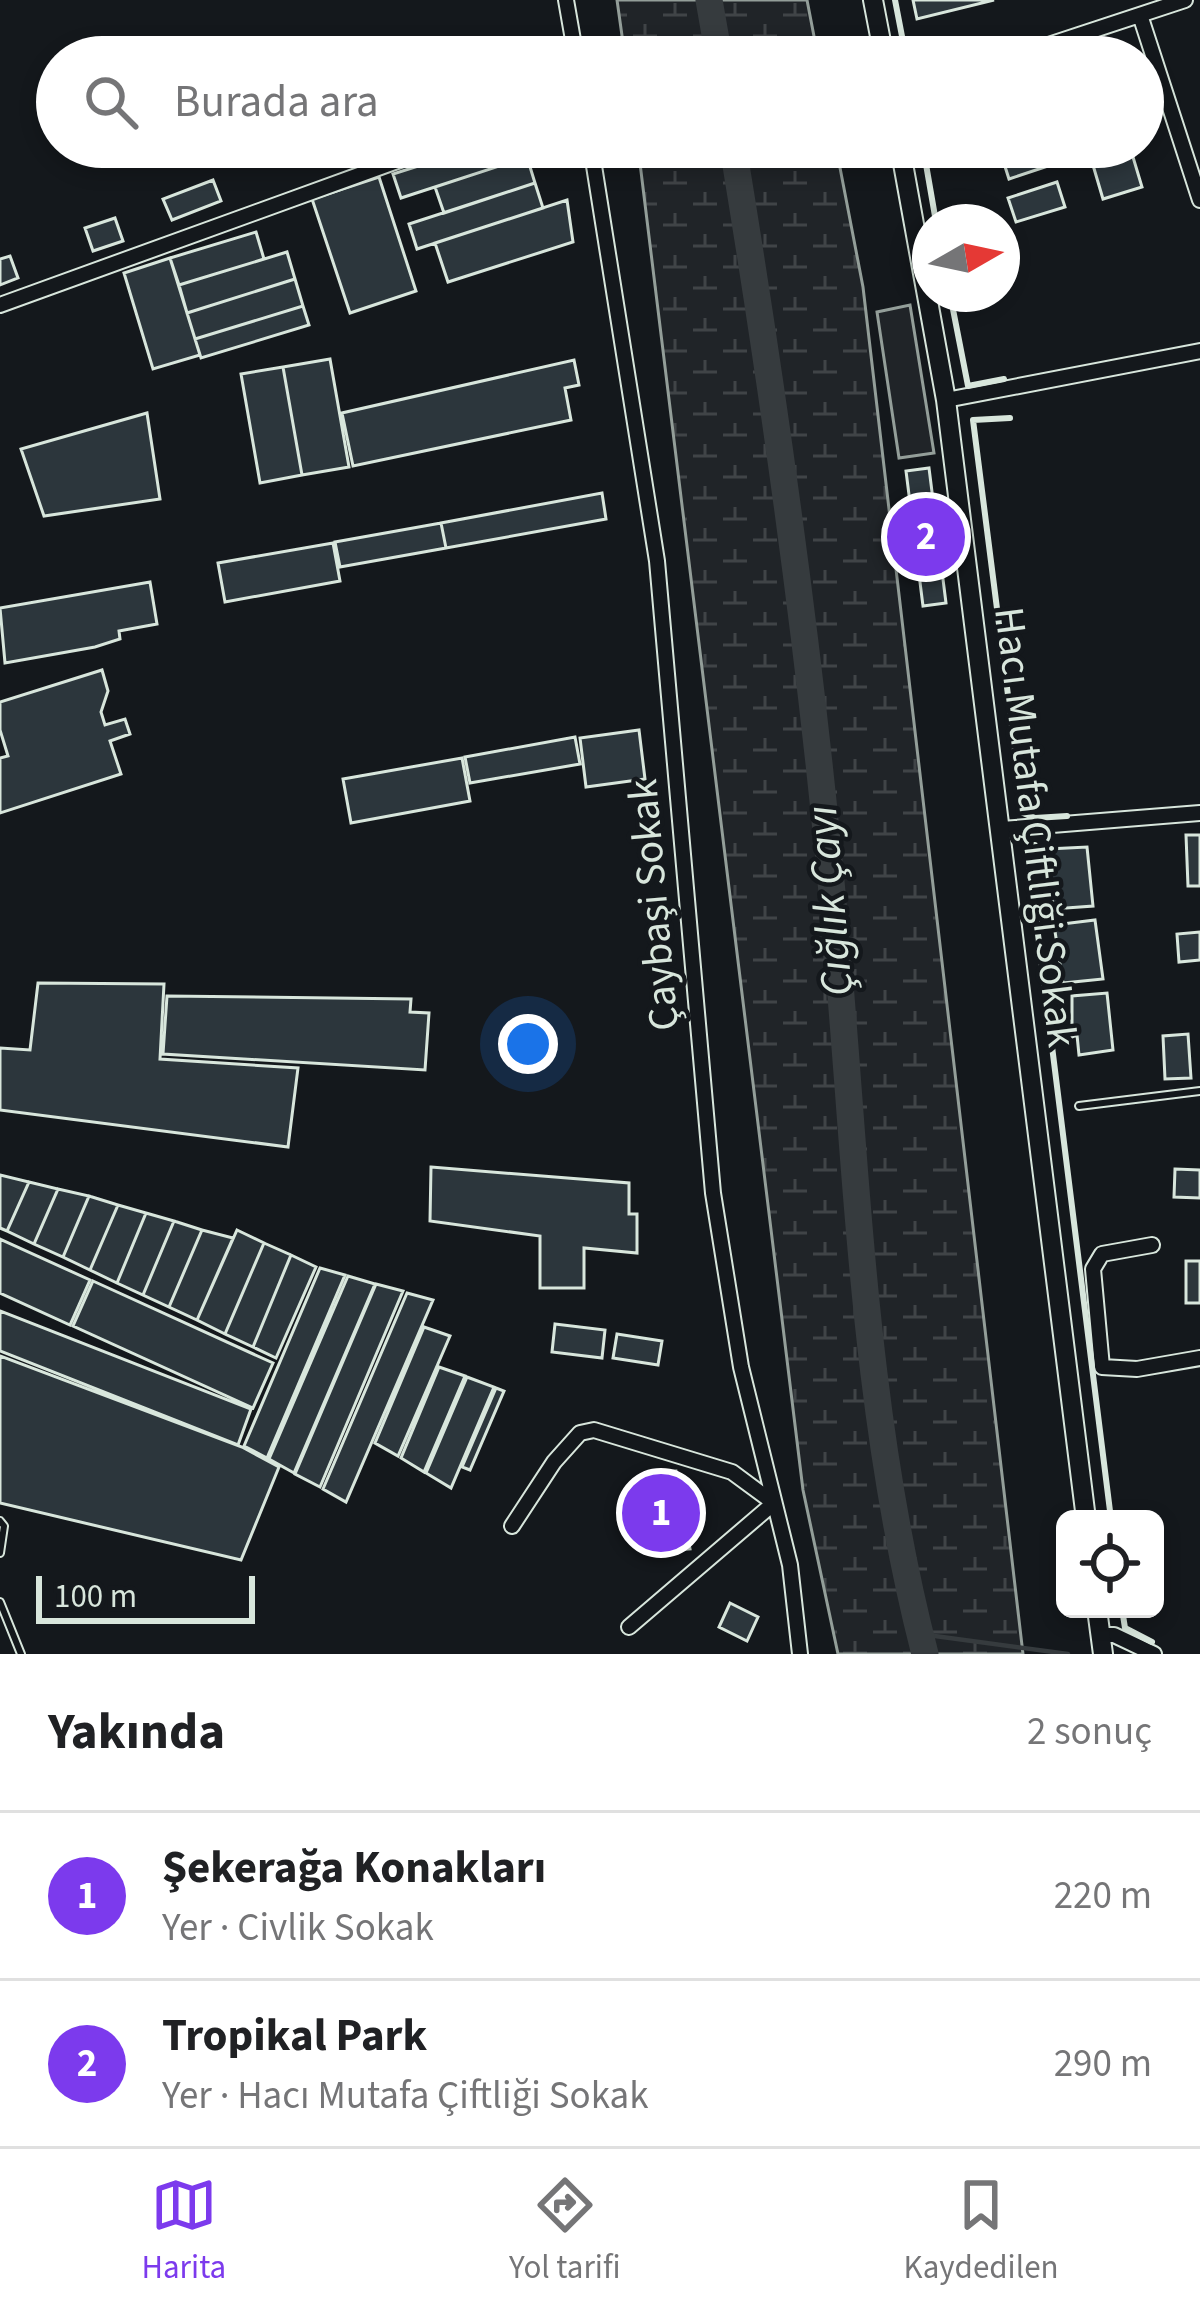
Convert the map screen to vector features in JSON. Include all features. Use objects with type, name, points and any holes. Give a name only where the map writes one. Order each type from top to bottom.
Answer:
[{"type":"street","points":[[566,0],[572,36]]},
{"type":"street","points":[[872,0],[880,36]]},
{"type":"street","points":[[1076,36],[1185,0]]},
{"type":"street","points":[[1140,15],[1147,36]]},
{"type":"street","points":[[1164,89],[1200,200]]},
{"type":"street","points":[[0,305],[378,168]]},
{"type":"street","name":"Çaybaşi Sokak","points":[[594,168],[656,561],[712,1193],[741,1367],[790,1565],[800,1654]]},
{"type":"street","name":"Hacı Mutafa Çiftliği Sokak","points":[[905,168],[946,400],[1085,1510]]},
{"type":"street","points":[[946,400],[1200,352]]},
{"type":"street","points":[[1002,829],[1200,813]]},
{"type":"street","points":[[1152,1245],[1102,1254],[1093,1269],[1102,1366],[1138,1370],[1200,1358]]},
{"type":"street","points":[[512,1526],[580,1432],[594,1430],[732,1472],[774,1503],[629,1627]]},
{"type":"street","points":[[1102,1644],[1114,1634],[1154,1654]]},
{"type":"lane","points":[[1079,1106],[1200,1090]]},
{"type":"lane","points":[[0,1521],[4,1526],[0,1553]]},
{"type":"lane","points":[[0,1602],[21,1654]]},
{"type":"green space","points":[[617,0],[807,0],[814,36],[622,36]]},
{"type":"green space","points":[[641,168],[840,168],[863,287],[1023,1654],[838,1654],[803,1490]]},
{"type":"green space","points":[[910,305],[934,453],[899,458],[877,312]]},
{"type":"building","points":[[913,0],[994,0],[917,19]]},
{"type":"building","points":[[412,168],[493,168],[401,198],[393,174]]},
{"type":"building","points":[[493,168],[530,168],[535,183],[444,213],[435,187]]},
{"type":"building","points":[[1005,168],[1042,168],[1009,179]]},
{"type":"building","points":[[1094,168],[1136,168],[1142,187],[1103,199]]},
{"type":"building","points":[[379,177],[416,291],[350,313],[312,199]]},
{"type":"building","points":[[213,180],[221,201],[172,220],[163,199]]},
{"type":"building","points":[[1057,182],[1065,207],[1020,221],[1020,204],[1010,204],[1008,198]]},
{"type":"building","points":[[535,183],[543,208],[417,249],[409,224]]},
{"type":"building","points":[[567,200],[573,242],[448,282],[435,243]]},
{"type":"building","points":[[115,218],[123,241],[93,251],[85,228]]},
{"type":"building","points":[[256,232],[264,259],[179,285],[170,258]]},
{"type":"building","points":[[287,252],[295,279],[187,313],[179,285]]},
{"type":"building","points":[[10,256],[18,278],[0,285],[0,259]]},
{"type":"building","points":[[170,258],[200,355],[153,369],[124,273]]},
{"type":"building","points":[[295,279],[303,306],[195,339],[187,313]]},
{"type":"building","points":[[303,306],[309,325],[201,358],[195,339]]},
{"type":"building","points":[[330,359],[349,467],[302,475],[283,367]]},
{"type":"building","points":[[574,360],[579,385],[565,388],[571,420],[353,466],[342,413]]},
{"type":"building","points":[[283,367],[302,475],[260,483],[241,374]]},
{"type":"building","points":[[147,413],[160,499],[44,516],[21,449]]},
{"type":"building","points":[[929,468],[946,603],[923,606],[906,471]]},
{"type":"building","points":[[602,493],[606,519],[446,548],[441,523]]},
{"type":"building","points":[[441,523],[446,548],[340,567],[335,542]]},
{"type":"building","points":[[333,543],[340,581],[225,602],[218,563]]},
{"type":"building","points":[[150,582],[157,624],[119,631],[120,639],[95,647],[5,663],[0,608]]},
{"type":"building","points":[[102,670],[108,691],[101,712],[105,725],[125,719],[130,734],[110,741],[121,774],[0,813],[0,758],[8,756],[0,730],[0,702]]},
{"type":"building","points":[[639,730],[645,779],[586,787],[580,738]]},
{"type":"building","points":[[575,737],[580,764],[470,783],[465,757]]},
{"type":"building","points":[[462,758],[470,801],[351,823],[343,779]]},
{"type":"building","points":[[1186,835],[1200,835],[1200,886],[1188,886]]},
{"type":"building","points":[[1087,847],[1093,906],[1053,909],[1048,849]]},
{"type":"building","points":[[1095,920],[1103,979],[1063,983],[1054,925]]},
{"type":"building","points":[[1200,932],[1200,960],[1179,962],[1177,934]]},
{"type":"building","points":[[38,983],[164,984],[160,1059],[298,1068],[288,1147],[0,1110],[0,1048],[30,1050]]},
{"type":"building","points":[[1107,993],[1113,1050],[1079,1055],[1077,1035],[1072,1037],[1072,996]]},
{"type":"building","points":[[167,996],[411,999],[410,1012],[429,1013],[425,1070],[163,1054]]},
{"type":"building","points":[[1188,1034],[1191,1078],[1165,1079],[1163,1036]]},
{"type":"building","points":[[431,1167],[629,1183],[629,1214],[637,1214],[637,1253],[584,1248],[584,1288],[540,1288],[540,1236],[430,1221]]},
{"type":"building","points":[[1175,1169],[1200,1170],[1200,1198],[1174,1197]]},
{"type":"building","points":[[0,1175],[29,1182],[7,1231],[0,1228]]},
{"type":"building","points":[[29,1182],[58,1189],[34,1244],[7,1231]]},
{"type":"building","points":[[58,1189],[89,1196],[63,1257],[34,1244]]},
{"type":"building","points":[[89,1196],[118,1205],[90,1270],[63,1257]]},
{"type":"building","points":[[118,1205],[146,1213],[117,1283],[90,1270]]},
{"type":"building","points":[[146,1213],[174,1221],[143,1295],[117,1283]]},
{"type":"building","points":[[174,1221],[202,1230],[169,1307],[143,1295]]},
{"type":"building","points":[[202,1230],[233,1238],[197,1320],[169,1307]]},
{"type":"building","points":[[237,1230],[264,1243],[225,1334],[197,1320]]},
{"type":"building","points":[[0,1239],[90,1280],[70,1325],[0,1293]]},
{"type":"building","points":[[264,1243],[291,1255],[253,1347],[225,1334]]},
{"type":"building","points":[[291,1255],[316,1267],[276,1358],[253,1347]]},
{"type":"building","points":[[1186,1261],[1200,1261],[1200,1303],[1186,1303]]},
{"type":"building","points":[[320,1268],[345,1275],[267,1458],[244,1446]]},
{"type":"building","points":[[348,1276],[375,1284],[294,1473],[269,1459]]},
{"type":"building","points":[[93,1281],[273,1363],[253,1408],[73,1326]]},
{"type":"building","points":[[376,1284],[403,1291],[320,1487],[295,1474]]},
{"type":"building","points":[[407,1293],[433,1300],[346,1502],[323,1489]]},
{"type":"building","points":[[0,1311],[251,1409],[238,1445],[0,1351]]},
{"type":"building","points":[[555,1324],[605,1330],[602,1358],[552,1352]]},
{"type":"building","points":[[424,1327],[450,1336],[398,1456],[375,1443]]},
{"type":"building","points":[[617,1334],[662,1341],[658,1365],[613,1358]]},
{"type":"building","points":[[0,1356],[242,1447],[279,1467],[241,1560],[0,1503]]},
{"type":"building","points":[[439,1367],[465,1376],[424,1472],[401,1458]]},
{"type":"building","points":[[467,1377],[494,1387],[451,1488],[426,1473]]},
{"type":"building","points":[[496,1388],[504,1391],[470,1470],[462,1467]]},
{"type":"building","points":[[676,1471],[690,1549],[665,1551],[662,1542],[642,1545],[634,1484],[657,1483],[656,1472]]},
{"type":"building","points":[[730,1603],[758,1617],[747,1641],[719,1627]]},
{"type":"waterway","name":"Çığlık Çayı","points":[[709,0],[715,36]]},
{"type":"waterway","name":"Çığlık Çayı","points":[[736,168],[803,626],[875,1379],[887,1471],[925,1654]]},
{"type":"waterway","points":[[920,1634],[1068,1654]]},
{"type":"wall","points":[[895,0],[902,36]]},
{"type":"wall","points":[[927,168],[933,204]]},
{"type":"wall","points":[[954,312],[968,386],[1004,379]]},
{"type":"wall","points":[[1010,418],[973,420],[1023,813],[1035,818],[1067,816]]},
{"type":"wall","points":[[1035,845],[1027,846],[1110,1510]]},
{"type":"wall","points":[[1123,1618],[1125,1628],[1152,1642]]},
{"type":"place","name":"Tropikal Park","points":[[926,537]]},
{"type":"place","name":"Şekerağa Konakları","points":[[661,1513]]}]
